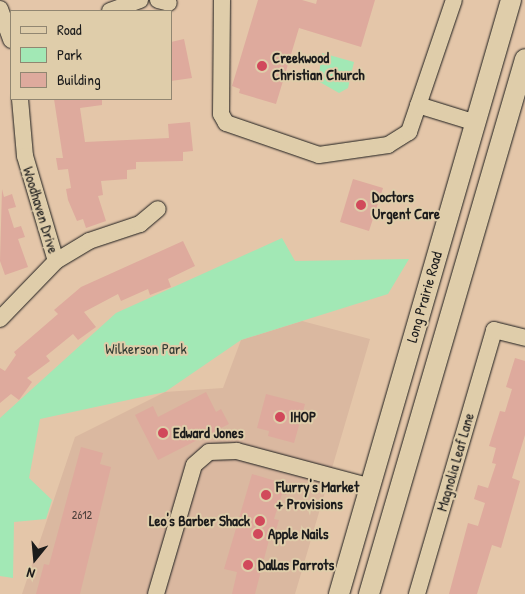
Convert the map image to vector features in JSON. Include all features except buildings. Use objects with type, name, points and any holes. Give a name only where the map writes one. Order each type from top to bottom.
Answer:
[{"type":"main road","name":"Long Prairie Road","points":[[339,594],[368,486],[473,122],[511,0]]},
{"type":"main road","name":"Long Prairie Road","points":[[369,594],[525,59]]},
{"type":"street","points":[[113,10],[140,0]]},
{"type":"street","points":[[222,0],[221,114],[226,123],[319,155],[395,143],[409,132],[454,0]]},
{"type":"street","points":[[0,9],[10,37]]},
{"type":"street","name":"Woodhaven Drive","points":[[20,100],[25,156],[56,261]]},
{"type":"street","points":[[418,105],[473,122]]},
{"type":"street","points":[[0,319],[56,261],[89,241],[140,224],[158,209]]},
{"type":"street","name":"Magnolia Leaf Lane","points":[[417,594],[494,330],[525,338]]},
{"type":"street","points":[[156,594],[194,464],[209,452],[237,451],[368,486]]},
{"type":"shaded area","points":[[302,321],[370,339],[295,594],[22,594],[75,437],[165,392],[223,388],[241,340]]},
{"type":"green space","points":[[322,53],[354,62],[348,88],[339,93],[318,81]]},
{"type":"green space","name":"Wilkerson Park","points":[[282,238],[295,261],[409,259],[388,294],[241,340],[165,392],[40,419],[29,478],[52,500],[46,519],[14,522],[13,578],[0,576],[0,418],[116,313]]},
{"type":"place","name":"Creekwood Christian Church","points":[[262,66]]},
{"type":"place","name":"Doctors Urgent Care","points":[[361,205]]},
{"type":"place","name":"IHOP","points":[[280,417]]},
{"type":"place","name":"Edward Jones","points":[[163,433]]},
{"type":"place","name":"Flurry's Market + Provisions","points":[[266,495]]},
{"type":"place","name":"Leo's Barber Shack","points":[[260,521]]},
{"type":"place","name":"Apple Nails","points":[[258,534]]},
{"type":"place","name":"Dallas Parrots","points":[[248,565]]}]
